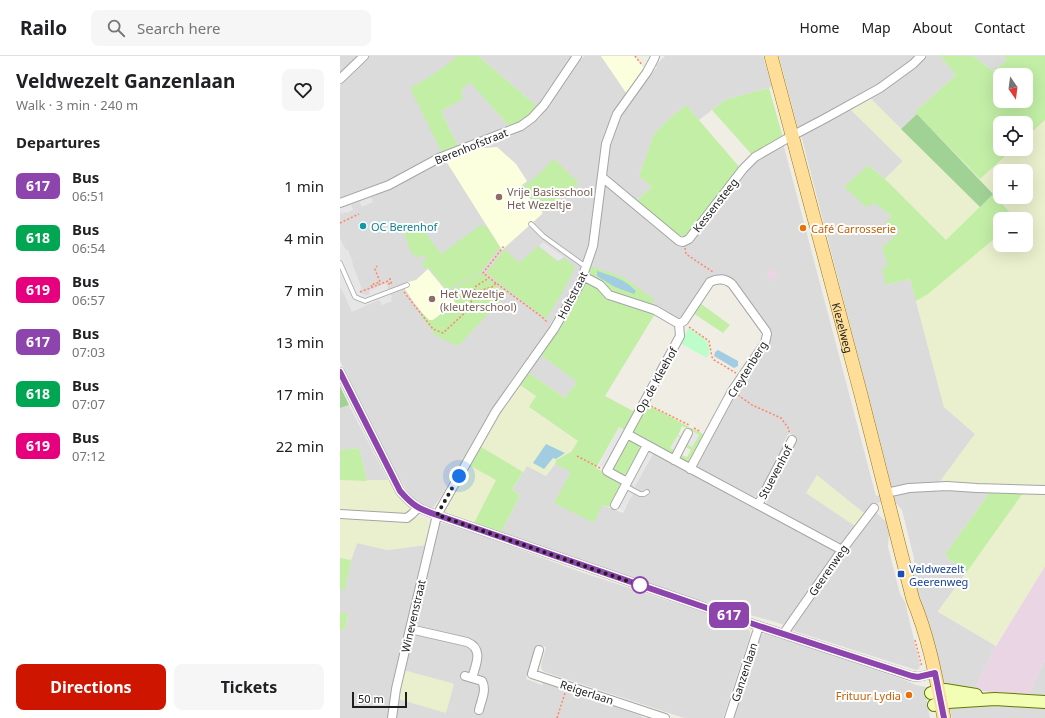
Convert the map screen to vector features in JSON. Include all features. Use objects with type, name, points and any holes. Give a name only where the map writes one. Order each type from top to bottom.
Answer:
[{"type":"main road","name":"Kiezelweg","points":[[771,56],[856,376],[913,600],[925,631],[936,698],[944,718]]},
{"type":"main road","name":"Kiezelweg","points":[[936,698],[936,718]]},
{"type":"street","points":[[340,78],[364,56]]},
{"type":"street","name":"Berenhofstraat","points":[[340,203],[389,185],[439,158],[521,126],[532,118],[544,105],[577,56]]},
{"type":"street","name":"Holtstraat","points":[[437,515],[496,410],[554,329],[580,284],[593,246],[606,144],[617,114],[647,72],[654,59],[654,56]]},
{"type":"street","name":"Kessensteeg","points":[[602,177],[679,241],[683,242],[689,239],[747,165],[755,157],[792,135],[880,88],[921,56]]},
{"type":"street","points":[[583,276],[600,285],[609,295],[655,310],[681,323],[710,282],[719,279]]},
{"type":"street","name":"Creytenberg","points":[[690,469],[732,392],[765,343],[767,334],[732,284],[723,279],[719,279]]},
{"type":"street","name":"Op de Kleehof","points":[[607,471],[680,336],[681,323]]},
{"type":"street","points":[[340,372],[400,491],[418,508],[759,626],[912,676],[918,677],[931,674]]},
{"type":"street","points":[[627,434],[842,550]]},
{"type":"street","points":[[674,460],[688,434]]},
{"type":"street","name":"Stuevenhof","points":[[758,505],[792,440]]},
{"type":"street","points":[[615,505],[647,445]]},
{"type":"street","points":[[607,471],[626,484]]},
{"type":"street","points":[[886,493],[909,488],[947,486],[1045,490]]},
{"type":"street","points":[[340,514],[407,518],[418,508]]},
{"type":"street","name":"Geerenweg","points":[[784,633],[842,550],[874,508]]},
{"type":"street","name":"Winevenstraat","points":[[392,718],[396,689],[437,515]]},
{"type":"street","name":"Ganzenlaan","points":[[729,718],[759,626]]},
{"type":"street","points":[[410,629],[472,644],[477,650],[478,655],[469,677],[482,681],[485,690],[478,710]]},
{"type":"street","name":"Reigerlaan","points":[[539,650],[532,674],[568,685],[654,716],[665,718]]},
{"type":"street","points":[[936,698],[948,702],[995,699],[1045,702]]},
{"type":"lane","points":[[530,224],[543,236],[586,268]]},
{"type":"lane","points":[[340,263],[355,297],[365,301],[407,285]]},
{"type":"lane","points":[[626,484],[640,494],[644,494],[646,492]]},
{"type":"path","points":[[635,56],[647,72]]},
{"type":"path","points":[[340,223],[359,214]]},
{"type":"path","points":[[683,242],[686,254],[718,276],[719,279]]},
{"type":"path","points":[[504,246],[483,273],[542,317],[554,329]]},
{"type":"path","points":[[372,287],[371,285],[380,282],[375,269],[377,266]]},
{"type":"path","points":[[390,278],[392,285]]},
{"type":"path","points":[[401,288],[433,329],[443,333],[470,309],[476,286],[489,278]]},
{"type":"path","points":[[354,294],[388,281],[392,291]]},
{"type":"path","points":[[453,299],[492,287],[496,283]]},
{"type":"path","points":[[681,323],[709,341],[714,360],[742,377]]},
{"type":"path","points":[[732,392],[752,405],[781,418],[789,429],[792,440]]},
{"type":"path","points":[[644,402],[708,435]]},
{"type":"path","points":[[577,456],[607,471]]},
{"type":"path","points":[[557,718],[568,685]]},
{"type":"shaded area","points":[[340,56],[359,56],[340,73]]},
{"type":"shaded area","points":[[369,56],[458,56],[443,69],[428,78],[442,153],[389,183],[340,200],[340,85]]},
{"type":"shaded area","points":[[478,56],[573,56],[538,107]]},
{"type":"shaded area","points":[[584,56],[601,56],[627,94],[614,113],[605,133],[601,149],[599,190],[592,230],[585,256],[574,284],[549,327],[484,424],[441,497],[432,509],[423,506],[410,496],[397,474],[340,361],[340,209],[392,188],[471,147],[509,137],[527,128],[538,120],[547,109],[571,71]]},
{"type":"shaded area","points":[[601,56],[634,56],[642,66],[643,68],[641,74],[627,94]]},
{"type":"shaded area","points":[[665,56],[763,56],[772,87],[725,100],[699,120],[686,105],[669,119],[654,134],[639,176],[652,187],[636,201],[608,178],[606,174],[609,144],[617,121],[623,110],[647,77],[657,67],[655,66]]},
{"type":"shaded area","points":[[779,56],[918,56],[879,87],[798,129]]},
{"type":"shaded area","points":[[926,56],[940,56],[956,75],[915,112],[917,114],[901,129],[870,98],[906,73]]},
{"type":"shaded area","points":[[973,56],[1003,56],[1007,60],[997,68],[993,68],[993,71]]},
{"type":"shaded area","points":[[470,81],[509,126],[458,146],[441,111],[462,99],[461,90]]},
{"type":"shaded area","points":[[870,98],[980,207],[947,240],[885,179],[903,161],[849,108]]},
{"type":"shaded area","points":[[849,108],[903,161],[885,179],[868,165],[874,202],[892,216],[900,231],[888,266],[886,285],[910,279],[944,407],[975,434],[939,483],[892,488],[801,135]]},
{"type":"shaded area","points":[[1045,120],[1045,487],[939,483],[975,434],[944,407],[916,301],[928,293],[993,240],[993,252],[1033,252],[1033,212],[1010,212],[1002,204],[1033,204],[1033,164],[996,164],[1005,156],[1033,156],[1033,131]]},
{"type":"shaded area","points":[[783,143],[876,496],[880,495],[881,502],[871,505],[843,544],[768,507],[765,498],[797,438],[789,433],[782,445],[786,447],[760,495],[751,498],[700,470],[698,467],[697,463],[733,396],[771,337],[769,328],[733,282],[717,276],[685,316],[678,319],[610,292],[589,274],[604,188],[606,186],[609,186],[653,223],[752,164]]},
{"type":"shaded area","name":"Vrije Basisschool Het Wezeltje","points":[[497,147],[516,164],[527,181],[520,187],[543,213],[502,250],[446,161],[472,149]]},
{"type":"shaded area","points":[[993,167],[993,193],[980,179]]},
{"type":"shaded area","points":[[371,197],[373,202],[362,207],[359,201]]},
{"type":"shaded area","points":[[351,204],[353,210],[341,214],[340,208]]},
{"type":"shaded area","points":[[340,238],[346,250],[348,250],[353,263],[362,289],[360,290],[361,293],[368,295],[370,294],[369,291],[386,283],[392,297],[392,301],[382,305],[379,300],[352,312],[340,286]]},
{"type":"shaded area","points":[[543,242],[564,257],[558,261],[539,246]]},
{"type":"shaded area","points":[[773,268],[779,276],[771,281],[766,274]]},
{"type":"shaded area","name":"Het Wezeltje (kleuterschool)","points":[[428,269],[456,303],[433,320],[429,320],[424,315],[405,289],[408,282],[416,280]]},
{"type":"shaded area","points":[[541,355],[578,381],[565,398],[529,373]]},
{"type":"shaded area","points":[[520,385],[536,396],[529,408],[578,441],[571,452],[556,460],[546,476],[527,466],[523,472],[481,447],[496,419]]},
{"type":"shaded area","points":[[349,405],[388,480],[367,481],[359,448],[340,450],[340,408]]},
{"type":"shaded area","points":[[619,427],[625,431],[606,468],[599,465]]},
{"type":"shaded area","points":[[694,432],[699,435],[692,447],[687,444]]},
{"type":"shaded area","points":[[677,436],[682,439],[676,451],[670,448]]},
{"type":"shaded area","points":[[648,449],[653,452],[635,486],[630,483]]},
{"type":"shaded area","points":[[654,452],[837,553],[785,625],[682,595],[501,533],[520,495],[512,490],[527,466],[546,476],[555,464],[571,471],[602,505],[623,513],[632,494],[626,490],[630,483],[635,486]]},
{"type":"shaded area","points":[[469,465],[496,480],[474,523],[442,511]]},
{"type":"shaded area","points":[[817,475],[864,513],[855,526],[806,493]]},
{"type":"shaded area","points":[[340,480],[388,480],[411,509],[407,516],[340,512]]},
{"type":"shaded area","points":[[948,489],[990,492],[945,555],[966,573],[938,611],[996,646],[974,690],[944,686],[940,675],[941,670],[937,653],[914,578],[914,558],[902,510],[895,502],[893,497],[900,493],[910,491]]},
{"type":"shaded area","points":[[626,490],[633,494],[623,511],[617,507]]},
{"type":"shaded area","points":[[1023,493],[1045,493],[1045,566],[996,646],[938,612]]},
{"type":"shaded area","points":[[875,511],[884,520],[886,520],[889,533],[888,547],[900,594],[905,602],[920,665],[919,669],[916,670],[791,630]]},
{"type":"shaded area","points":[[420,517],[428,520],[429,526],[425,545],[388,550],[357,543],[351,560],[340,558],[340,518],[408,521]]},
{"type":"shaded area","points":[[439,523],[480,535],[581,572],[733,622],[746,628],[750,631],[750,636],[723,718],[684,718],[545,672],[542,670],[541,665],[546,647],[537,645],[526,679],[542,685],[544,681],[643,718],[396,718],[398,699],[454,684],[403,670],[412,633],[468,644],[475,652],[471,672],[487,686],[476,672],[481,654],[480,649],[473,641],[420,629],[415,625]]},
{"type":"shaded area","points":[[357,543],[388,550],[425,545],[388,718],[340,718],[340,629],[345,630],[348,615],[340,612],[340,589],[345,589],[351,560]]},
{"type":"shaded area","points":[[1045,566],[1045,660],[1028,696],[974,690],[996,646]]},
{"type":"shaded area","points":[[764,633],[916,685],[926,687],[926,698],[930,718],[733,718],[760,636]]},
{"type":"shaded area","points":[[1045,660],[1045,697],[1028,696]]},
{"type":"shaded area","points":[[403,670],[454,684],[446,713],[398,699]]},
{"type":"shaded area","points":[[988,704],[1045,707],[1045,718],[952,718],[949,705]]},
{"type":"green space","points":[[458,56],[478,56],[538,107],[524,119],[509,126],[470,82],[461,90],[463,99],[441,111],[458,146],[442,153],[410,88],[435,73]]},
{"type":"green space","points":[[940,56],[973,56],[993,71],[993,108],[1033,108],[1033,68],[997,68],[1007,60],[1003,56],[1045,56],[1045,120],[1033,131],[1033,116],[993,116],[993,156],[1005,156],[996,164],[993,164],[993,167],[980,179],[915,112],[956,75]]},
{"type":"green space","points":[[769,88],[783,138],[753,156],[712,110],[725,100]]},
{"type":"green space","points":[[686,105],[741,169],[687,238],[684,239],[679,238],[636,201],[652,187],[639,176],[654,134]]},
{"type":"green space","points":[[917,114],[993,194],[980,207],[901,129]]},
{"type":"green space","points":[[554,159],[579,183],[544,213],[521,187],[530,182]]},
{"type":"green space","points":[[868,165],[885,179],[946,240],[993,194],[993,204],[1002,204],[1010,212],[993,212],[993,240],[928,294],[916,301],[910,279],[886,285],[882,269],[888,266],[882,248],[900,231],[886,222],[892,216],[874,203],[866,207],[844,187]]},
{"type":"green space","points":[[417,222],[441,254],[482,224],[483,227],[486,226],[500,247],[481,272],[447,290],[429,268],[424,268],[421,261],[427,260],[424,255],[417,258],[415,254],[412,255],[403,229]]},
{"type":"green space","points":[[538,246],[558,262],[565,258],[575,268],[546,319],[486,273],[505,249],[519,263]]},
{"type":"green space","points":[[590,266],[623,277],[655,300],[651,305],[610,292],[590,276]]},
{"type":"green space","points":[[481,273],[508,294],[458,346],[436,336],[420,314],[422,313],[429,320],[433,320],[456,303],[447,292]]},
{"type":"green space","points":[[585,283],[588,283],[655,314],[605,396],[635,412],[626,431],[619,427],[596,468],[622,482],[609,507],[602,505],[594,523],[554,503],[571,472],[555,464],[556,460],[571,452],[578,441],[529,407],[536,396],[520,385],[529,373],[565,398],[577,382],[541,355]]},
{"type":"green space","points":[[700,303],[730,325],[723,333],[693,313]]},
{"type":"green space","points":[[689,328],[708,343],[709,352],[707,358],[680,343]]},
{"type":"green space","points":[[340,386],[349,405],[340,408]]},
{"type":"green space","points":[[647,404],[689,427],[688,429],[682,426],[678,435],[683,437],[682,439],[677,436],[675,453],[671,454],[636,436],[633,432]]},
{"type":"green space","points":[[691,428],[705,435],[691,460],[686,462],[682,460],[681,457],[682,455],[687,457],[691,450],[686,447],[687,444],[692,447],[699,435],[690,430]]},
{"type":"green space","points":[[628,441],[632,441],[639,446],[640,450],[625,479],[610,471]]},
{"type":"green space","points":[[481,447],[523,472],[512,490],[520,495],[501,533],[474,523],[496,480],[469,465]]},
{"type":"green space","points":[[359,448],[367,481],[340,480],[340,450]]},
{"type":"green space","points":[[990,492],[1023,493],[966,573],[945,555]]},
{"type":"green space","points":[[340,558],[351,560],[345,590],[340,589]]},
{"type":"green space","points":[[340,612],[348,614],[345,630],[340,629]]},
{"type":"water","points":[[597,271],[622,281],[636,291],[634,294],[615,287],[597,276]]},
{"type":"water","points":[[718,350],[738,361],[738,366],[734,368],[714,356],[715,352]]},
{"type":"water","points":[[546,444],[565,453],[556,459],[553,458],[544,469],[533,463]]},
{"type":"bus line","name":"617","points":[[340,372],[400,491],[418,508],[744,621],[914,677],[935,673],[944,718]]},
{"type":"place","name":"Vrije Basisschool Het Wezeltje","points":[[499,197]]},
{"type":"place","name":"OC Berenhof","points":[[363,226]]},
{"type":"place","name":"Café Carrosserie","points":[[803,228]]},
{"type":"place","name":"Het Wezeltje (kleuterschool)","points":[[432,299]]},
{"type":"place","name":"Veldwezelt Geerenweg","points":[[901,574]]},
{"type":"place","name":"Frituur Lydia","points":[[909,695]]},
{"type":"route","points":[[459,476],[437,515],[642,586],[640,585]]}]
